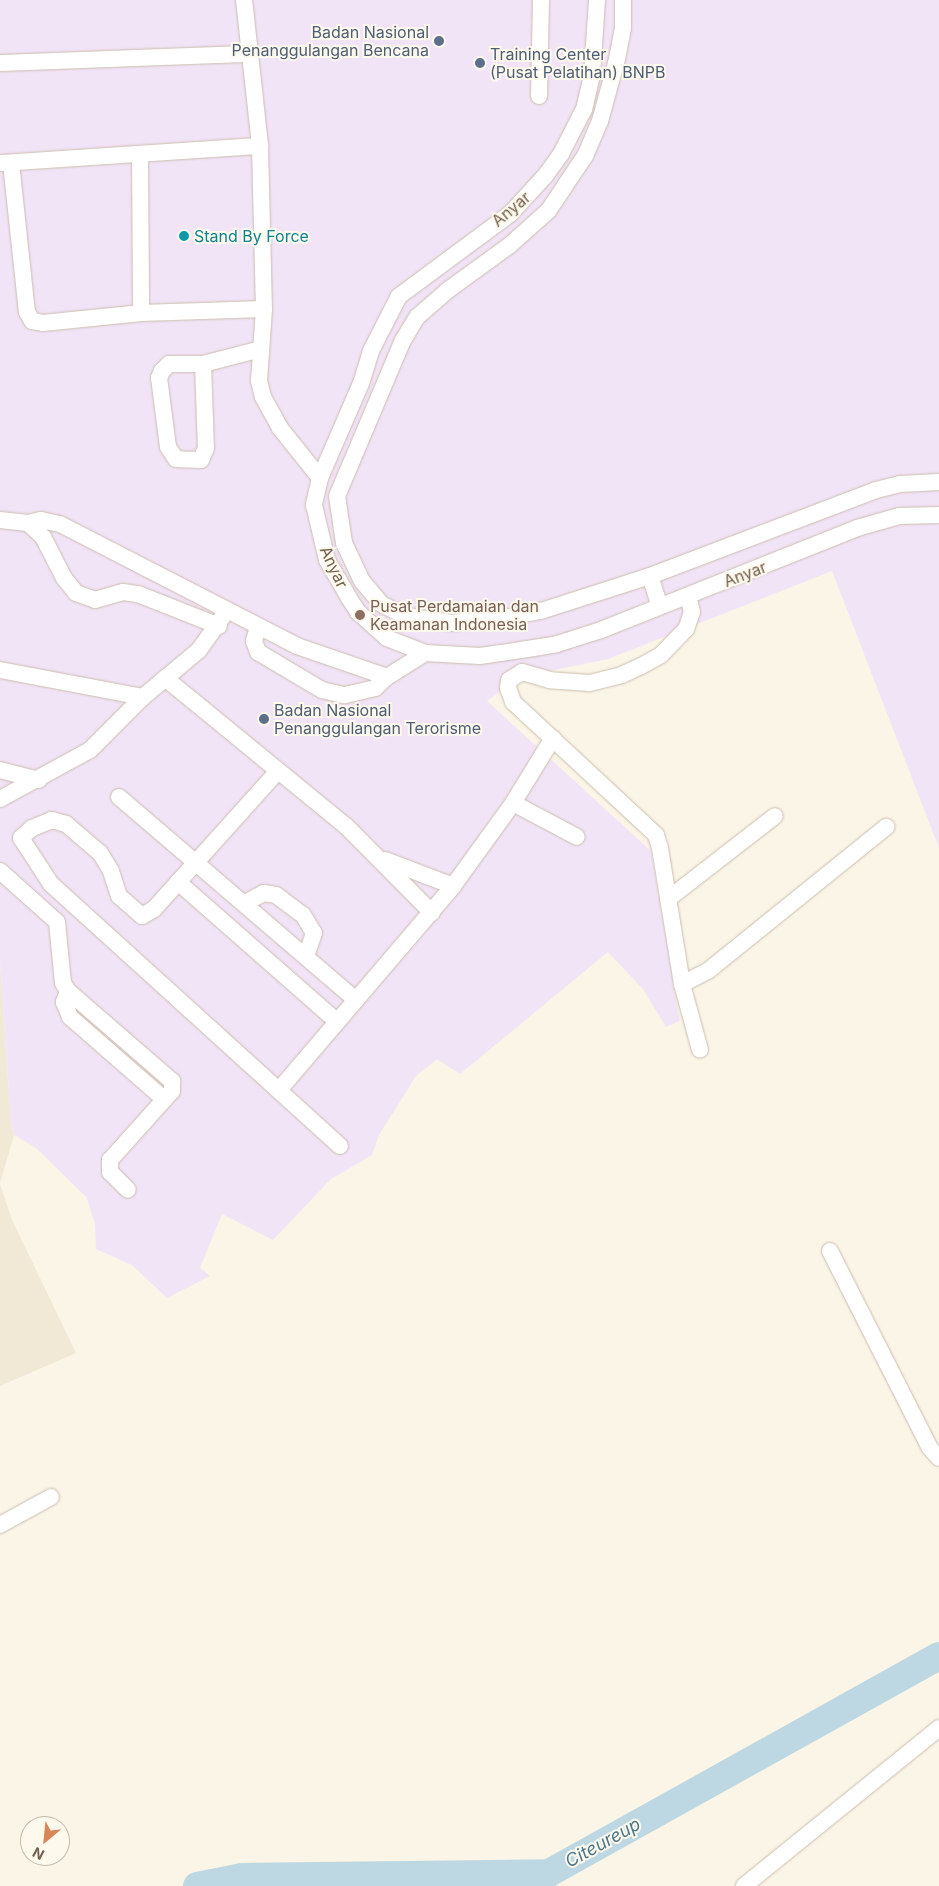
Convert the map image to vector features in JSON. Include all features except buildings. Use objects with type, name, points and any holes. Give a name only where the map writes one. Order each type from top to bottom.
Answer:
[{"type":"street","points":[[244,0],[260,146],[264,309],[259,381],[263,397],[280,428],[320,478]]},
{"type":"street","points":[[539,96],[541,0]]},
{"type":"street","name":"Anyar","points":[[597,0],[592,75],[584,108],[562,154],[545,176],[510,214],[429,270],[392,304],[320,478],[314,505],[327,560],[358,612],[386,638],[425,653],[480,656],[557,644],[688,596],[857,528],[898,516],[939,515]]},
{"type":"street","name":"Anyar","points":[[623,0],[623,28],[616,63],[600,121],[584,156],[548,211],[510,245],[448,290],[410,327],[344,475],[337,506],[344,543],[362,581],[373,596],[393,611],[428,621],[452,623],[541,611],[650,576],[876,490],[900,484],[939,482]]},
{"type":"street","points":[[0,63],[250,54]]},
{"type":"street","points":[[260,146],[140,156],[6,163],[27,312],[32,321],[43,323],[141,313],[264,309]]},
{"type":"street","points":[[140,156],[141,313]]},
{"type":"street","points":[[429,270],[448,290]]},
{"type":"street","points":[[202,364],[206,448],[201,460],[176,459],[168,447],[159,378],[169,364],[202,364],[261,349]]},
{"type":"street","points":[[314,505],[337,506]]},
{"type":"street","points":[[0,520],[28,523],[41,520],[60,524],[222,619]]},
{"type":"street","points":[[28,523],[43,538],[64,578],[76,593],[95,600],[123,592],[138,594],[222,619],[258,627],[297,646],[387,677]]},
{"type":"street","points":[[650,576],[660,606]]},
{"type":"street","points":[[688,596],[692,612],[686,629],[661,655],[635,669],[589,682],[550,680],[522,672],[509,680],[508,688],[513,702],[650,827],[660,848],[682,984],[700,1050]]},
{"type":"street","points":[[0,799],[90,750],[143,697],[198,650],[222,619]]},
{"type":"street","points":[[258,627],[254,641],[258,652],[322,690],[344,695],[374,688],[387,677],[425,653]]},
{"type":"street","points":[[0,670],[143,697]]},
{"type":"street","points":[[165,678],[277,772],[346,826],[381,858],[432,912]]},
{"type":"street","points":[[279,1090],[453,886],[513,803],[553,738]]},
{"type":"street","points":[[0,770],[38,780]]},
{"type":"street","points":[[277,772],[154,909],[142,916],[119,896],[111,871],[100,853],[66,824],[52,820],[32,828],[20,838],[51,884],[340,1146]]},
{"type":"street","points":[[120,797],[196,860],[356,1000]]},
{"type":"street","points":[[513,803],[577,837]]},
{"type":"street","points":[[668,899],[775,816]]},
{"type":"street","points":[[682,984],[709,970],[886,826]]},
{"type":"street","points":[[381,858],[453,886]]},
{"type":"street","points":[[0,871],[57,922],[63,984],[68,991],[172,1081],[172,1091],[110,1160],[110,1172],[128,1190]]},
{"type":"street","points":[[178,882],[336,1021]]},
{"type":"street","points":[[245,903],[264,893],[276,895],[303,915],[314,933],[306,956]]},
{"type":"street","points":[[68,991],[64,1002],[67,1013],[164,1099]]},
{"type":"street","points":[[102,1045],[114,1031]]},
{"type":"street","points":[[830,1250],[930,1448],[939,1458]]},
{"type":"street","points":[[0,1526],[50,1498]]},
{"type":"street","points":[[744,1886],[939,1728]]},
{"type":"shaded area","name":"Pusat Perdamaian dan Keamanan Indonesia","points":[[0,0],[939,0],[939,848],[832,571],[608,659],[520,677],[487,701],[651,851],[680,1021],[666,1027],[643,989],[608,952],[460,1074],[437,1059],[416,1076],[379,1135],[372,1155],[331,1179],[273,1240],[222,1214],[200,1268],[210,1276],[167,1298],[132,1265],[96,1249],[95,1224],[87,1198],[36,1148],[14,1135],[11,1123],[0,962]]},
{"type":"shaded area","points":[[0,962],[11,1123],[14,1135],[0,1183]]},
{"type":"shaded area","points":[[0,1184],[12,1220],[76,1353],[0,1386]]},
{"type":"waterway","name":"Citeureup","points":[[197,1886],[242,1877],[549,1873],[939,1656]]},
{"type":"place","name":"Badan Nasional Penanggulangan Bencana","points":[[439,41]]},
{"type":"place","name":"Training Center (Pusat Pelatihan) BNPB","points":[[480,63]]},
{"type":"place","name":"Stand By Force","points":[[184,236]]},
{"type":"place","name":"Pusat Perdamaian dan Keamanan Indonesia","points":[[360,615]]},
{"type":"place","name":"Badan Nasional Penanggulangan Terorisme","points":[[264,719]]}]
